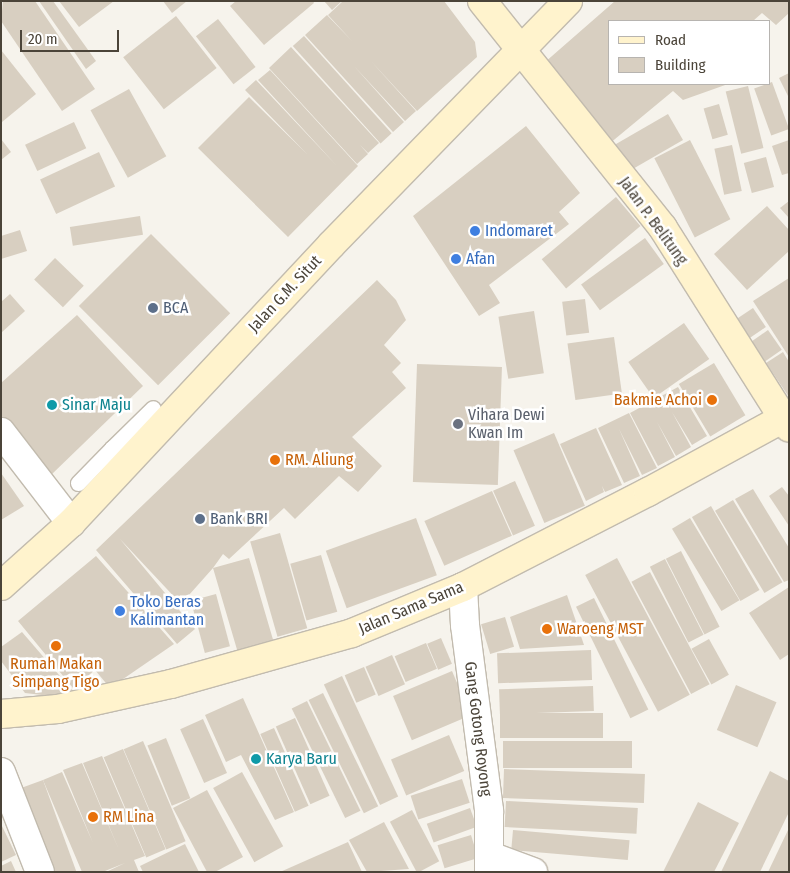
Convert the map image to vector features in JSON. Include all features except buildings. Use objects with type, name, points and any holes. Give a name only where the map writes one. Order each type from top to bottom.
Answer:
[{"type":"street","name":"Jalan P. Belitung","points":[[482,1],[519,50],[663,228],[786,420]]},
{"type":"street","name":"Jalan G.M. Situt","points":[[1,586],[71,523],[120,456],[568,1]]},
{"type":"street","name":"Jalan Sama Sama","points":[[1,714],[58,709],[181,681],[352,633],[464,587],[786,420]]},
{"type":"street","points":[[1,432],[71,523]]},
{"type":"street","name":"Gang Gotong Royong","points":[[464,587],[465,625],[489,810],[490,864]]},
{"type":"street","points":[[1,772],[40,872]]},
{"type":"street","points":[[490,864],[533,872]]},
{"type":"lane","points":[[78,483],[120,456],[153,408]]},
{"type":"place","name":"Indomaret","points":[[475,231]]},
{"type":"place","name":"Afan","points":[[456,259]]},
{"type":"place","name":"BCA","points":[[153,308]]},
{"type":"place","name":"Bakmie Achoi","points":[[712,400]]},
{"type":"place","name":"Sinar Maju","points":[[52,405]]},
{"type":"place","name":"Vihara Dewi Kwan Im","points":[[458,424]]},
{"type":"place","name":"RM. Aliung","points":[[275,460]]},
{"type":"place","name":"Bank BRI","points":[[200,519]]},
{"type":"place","name":"Toko Beras Kalimantan","points":[[120,611]]},
{"type":"place","name":"Waroeng MST","points":[[547,629]]},
{"type":"place","name":"Rumah Makan Simpang Tigo","points":[[56,646]]},
{"type":"place","name":"Karya Baru","points":[[256,759]]},
{"type":"place","name":"RM Lina","points":[[93,817]]}]
